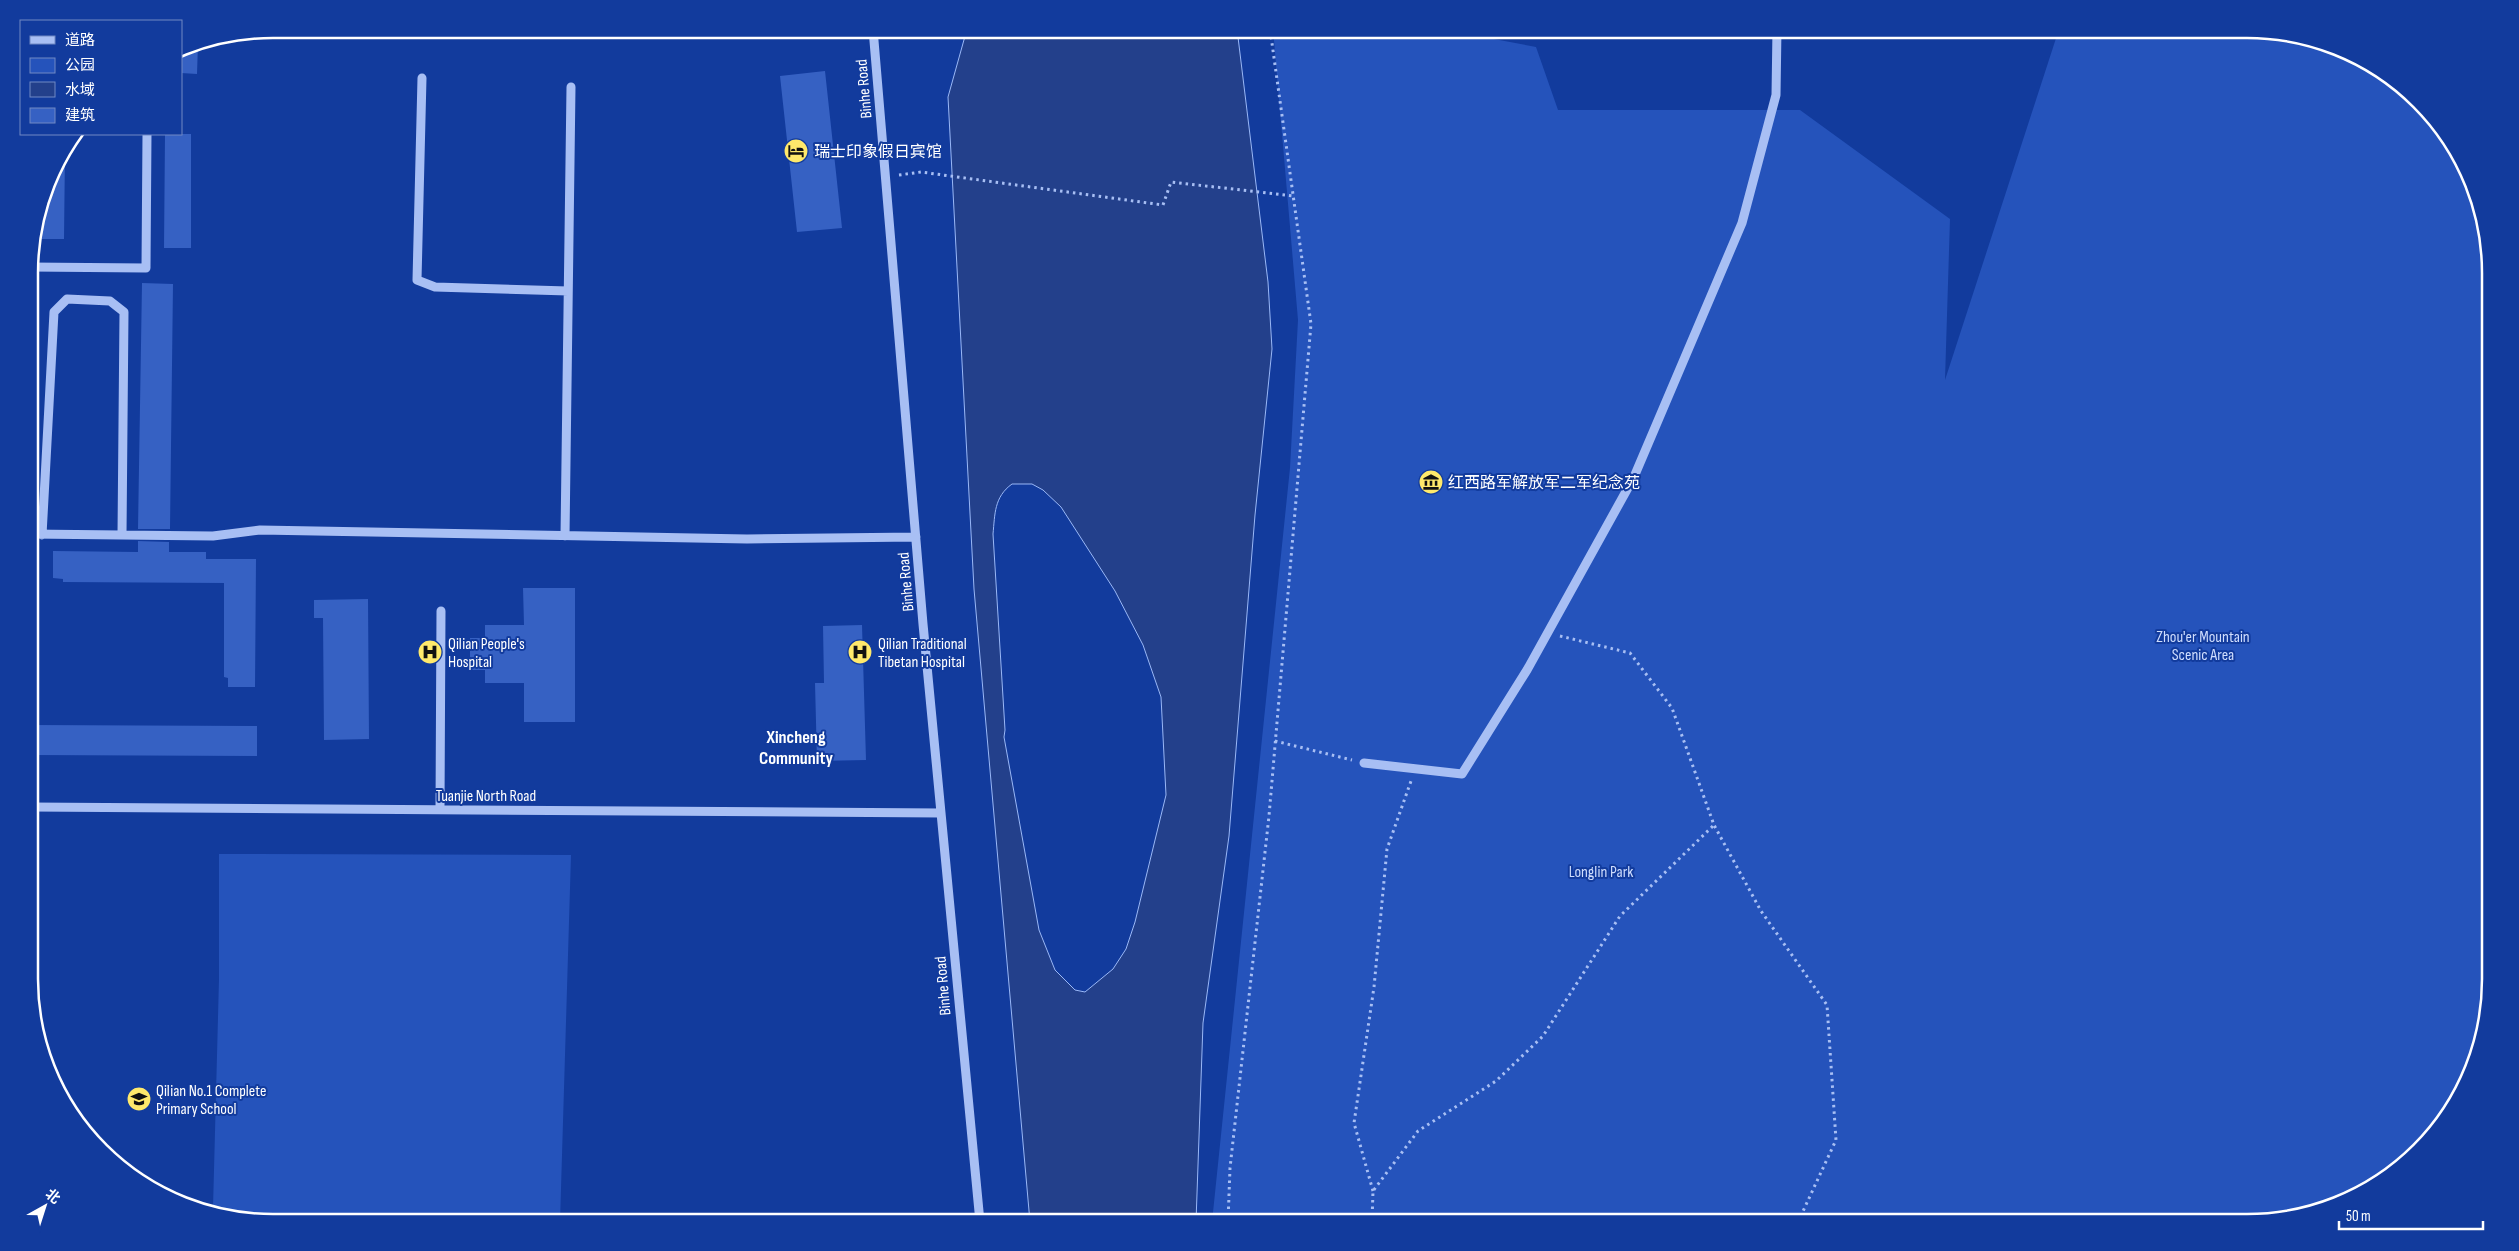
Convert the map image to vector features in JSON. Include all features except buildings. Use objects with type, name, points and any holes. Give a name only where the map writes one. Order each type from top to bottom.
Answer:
[{"type":"street","name":"Binhe Road","points":[[875,38],[916,537],[979,1214]]},
{"type":"street","points":[[1364,763],[1462,774],[1527,670],[1634,477],[1742,223],[1776,94],[1777,38]]},
{"type":"street","points":[[422,78],[417,280],[435,286],[568,291]]},
{"type":"street","points":[[565,536],[571,86]]},
{"type":"street","points":[[38,267],[146,268],[147,135]]},
{"type":"street","points":[[42,534],[54,312],[67,299],[110,301],[124,312],[122,535]]},
{"type":"street","points":[[38,534],[213,536],[260,530],[747,539],[916,537]]},
{"type":"street","points":[[440,809],[441,611]]},
{"type":"street","name":"Tuanjie North Road","points":[[38,806],[941,813]]},
{"type":"path","points":[[1228,1214],[1230,1168],[1268,826],[1310,324],[1271,38]]},
{"type":"path","points":[[886,176],[921,172],[1163,205],[1171,182],[1294,196]]},
{"type":"path","points":[[1548,633],[1630,653],[1672,708],[1714,825],[1761,912],[1827,1005],[1836,1140],[1802,1214]]},
{"type":"path","points":[[1275,741],[1364,763]]},
{"type":"path","points":[[1372,1214],[1373,1190],[1354,1122],[1374,986],[1388,849],[1415,769]]},
{"type":"path","points":[[1373,1190],[1418,1131],[1496,1081],[1543,1036],[1620,916],[1714,825]]},
{"type":"green space","points":[[1274,38],[1488,38],[1536,47],[1558,110],[1800,110],[1950,219],[1945,380],[2056,38],[2262,38],[2292,42],[2322,50],[2336,55],[2377,77],[2413,106],[2450,155],[2469,197],[2477,227],[2481,257],[2482,978],[2477,1024],[2469,1054],[2464,1068],[2442,1109],[2413,1145],[2364,1182],[2322,1201],[2292,1209],[2262,1213],[1213,1214],[1290,468],[1298,320]]},
{"type":"green space","points":[[219,854],[571,855],[560,1214],[273,1214],[227,1209],[213,1205],[219,979]]},
{"type":"water","points":[[964,38],[1238,38],[1268,282],[1272,349],[1255,515],[1229,836],[1203,1023],[1196,1214],[1029,1214],[974,589],[948,97]],"holes":[[[1012,484],[1032,484],[1043,490],[1061,507],[1115,591],[1143,645],[1161,697],[1166,795],[1135,922],[1126,949],[1113,969],[1085,992],[1075,990],[1055,970],[1039,930],[1004,737],[993,534],[996,506],[1002,494]]]},
{"type":"place","name":"瑞士印象假日宾馆","points":[[796,151]]},
{"type":"place","name":"红西路军解放军二军纪念苑","points":[[1431,482]]},
{"type":"place","name":"Qilian People's Hospital","points":[[430,652]]},
{"type":"place","name":"Qilian Traditional Tibetan Hospital","points":[[860,652]]},
{"type":"place","name":"Qilian No.1 Complete Primary School","points":[[139,1099]]},
{"type":"district","name":"Xincheng Community","points":[[796,748]]},
{"type":"park label","name":"Zhou'er Mountain Scenic Area","points":[[2203,645]]},
{"type":"park label","name":"Longlin Park","points":[[1601,871]]}]
